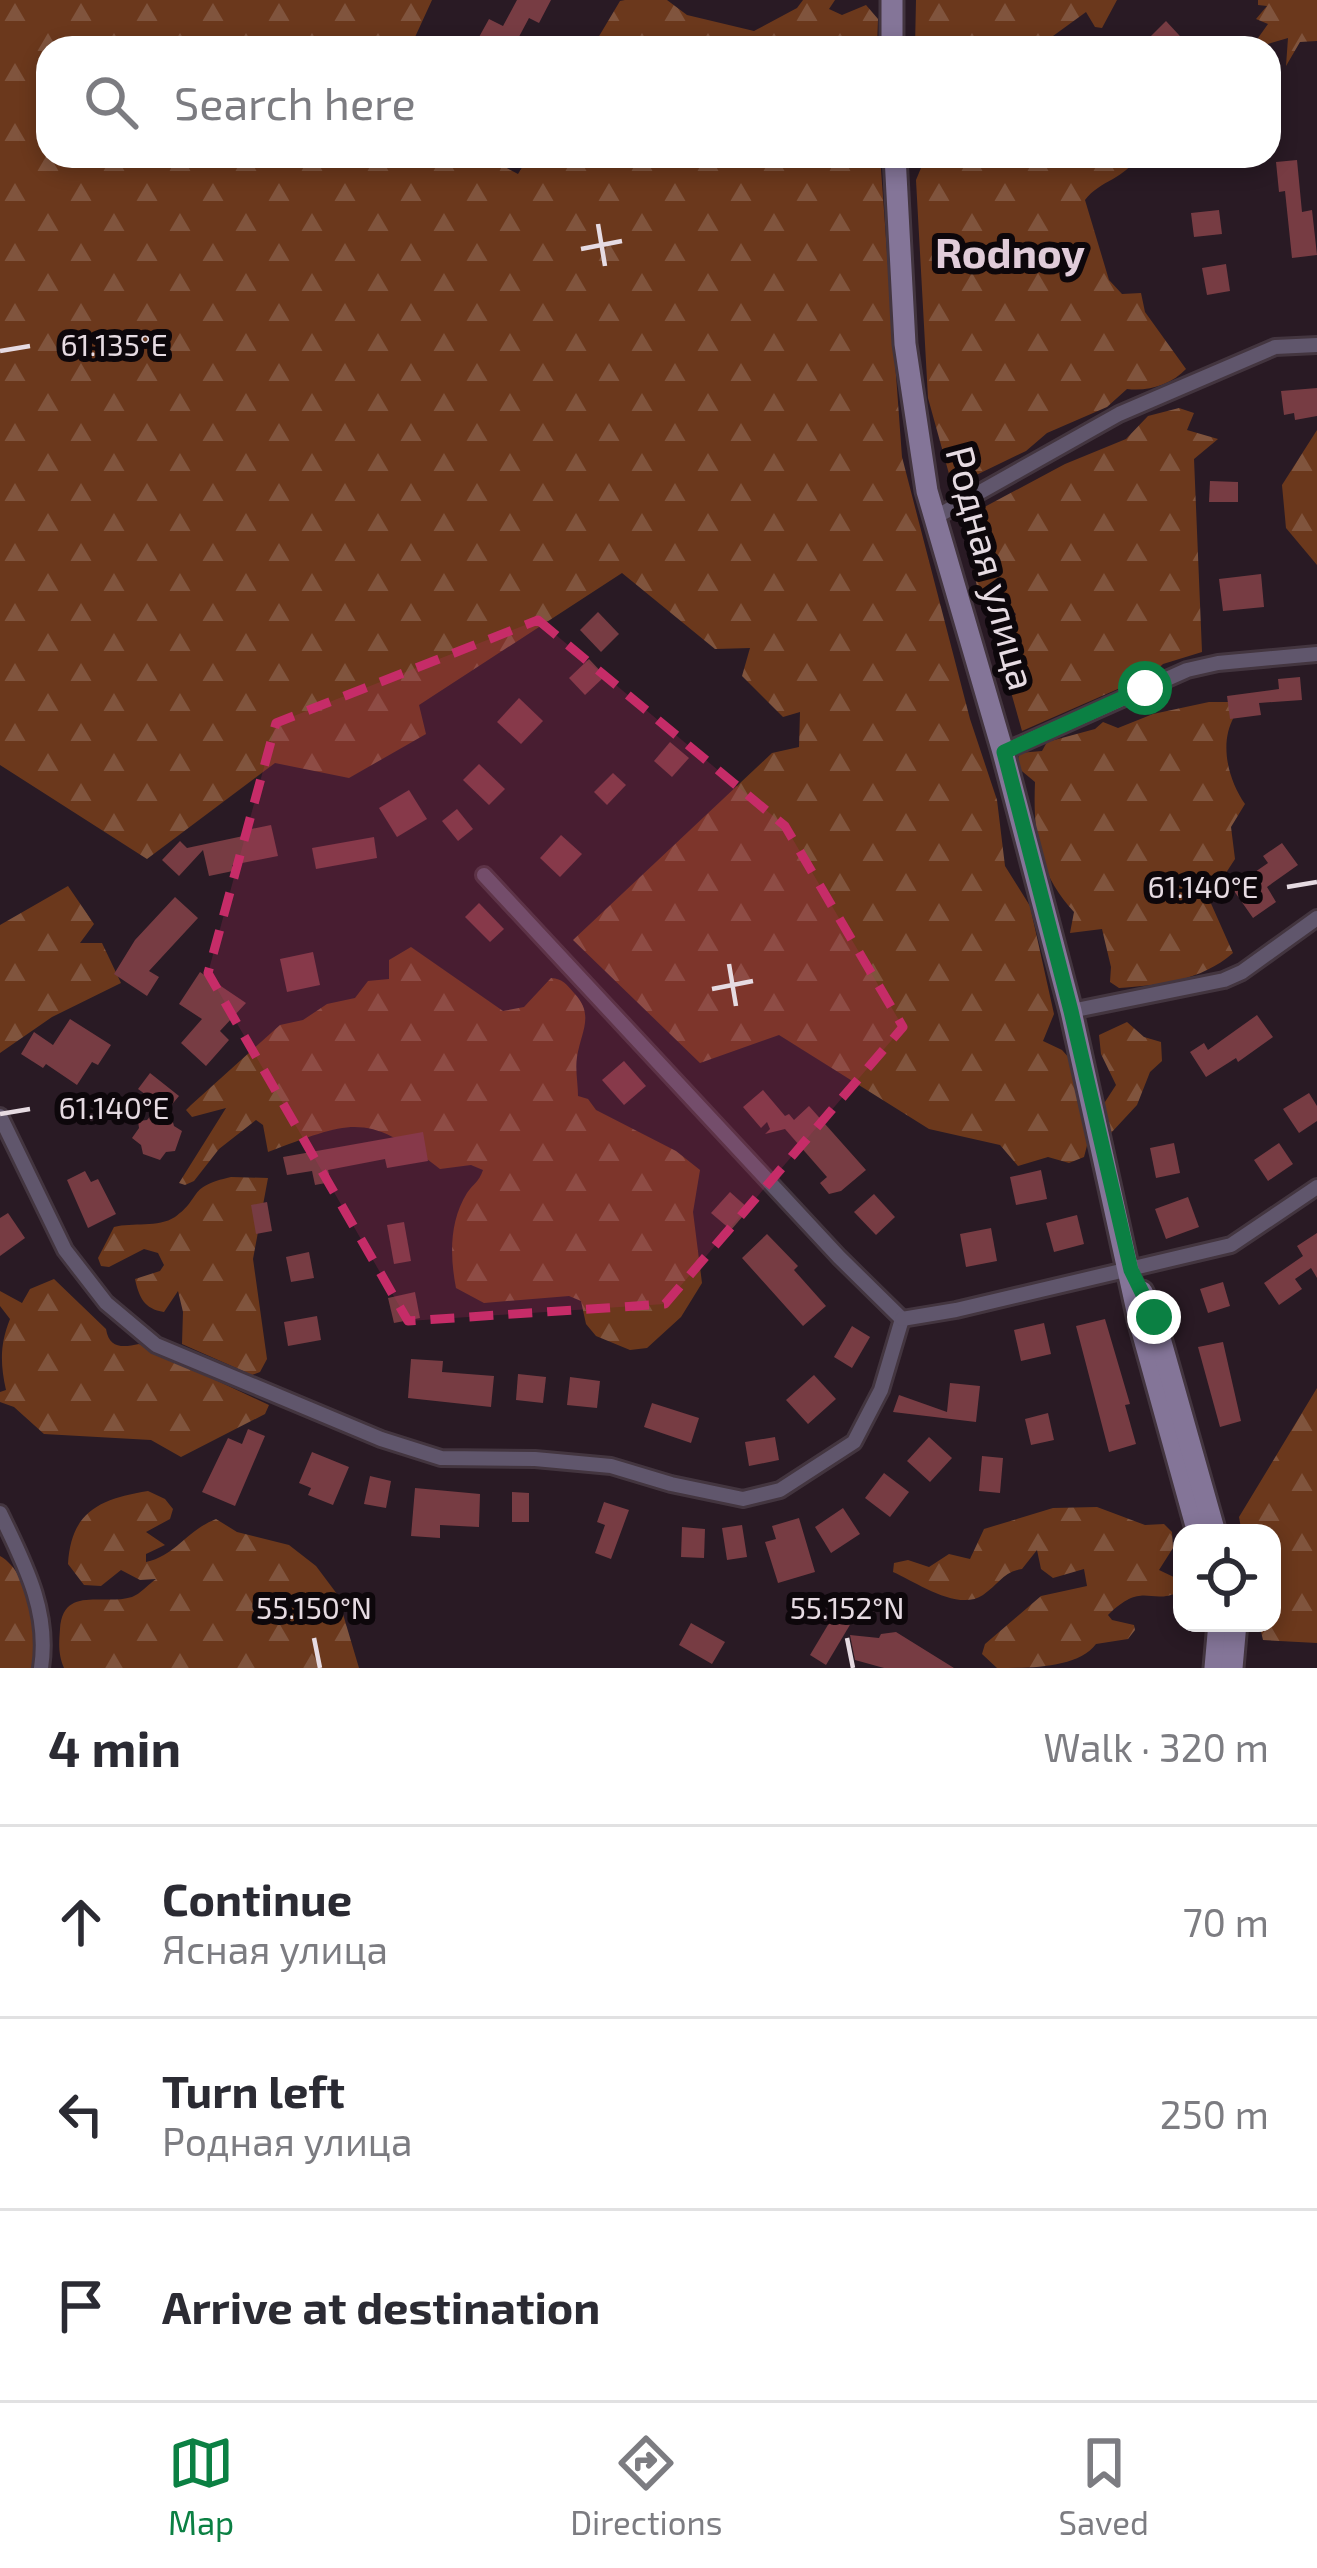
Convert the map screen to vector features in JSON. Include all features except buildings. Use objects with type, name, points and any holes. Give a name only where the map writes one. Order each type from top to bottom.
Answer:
[{"type":"street","points":[[892,0],[892,36]]},
{"type":"street","name":"Родная улица","points":[[896,168],[905,344],[934,518],[1004,752],[1071,1011],[1139,1320],[1196,1524]]},
{"type":"street","points":[[934,518],[1119,414],[1275,346],[1317,346]]},
{"type":"street","points":[[1004,752],[1187,670],[1317,655]]},
{"type":"street","points":[[484,874],[902,1319]]},
{"type":"street","points":[[1071,1011],[1224,980],[1317,918]]},
{"type":"street","points":[[0,1115],[65,1250],[106,1303],[156,1345],[381,1439],[441,1458],[611,1466],[743,1498],[780,1490],[854,1442],[881,1390],[902,1319]]},
{"type":"street","points":[[902,1319],[1231,1245],[1317,1187]]},
{"type":"street","name":"Родная улица","points":[[1131,1270],[1154,1317],[1212,1524]]},
{"type":"street","points":[[0,1513],[40,1605],[41,1668]]},
{"type":"street","points":[[1215,1668],[1218,1632]]},
{"type":"street","points":[[1232,1668],[1236,1632]]},
{"type":"highlighted area","points":[[538,620],[785,826],[903,1027],[665,1304],[408,1321],[208,973],[276,723]]},
{"type":"green space","points":[[0,0],[432,0],[416,36],[36,36],[36,168],[507,168],[518,174],[522,168],[881,168],[902,457],[970,719],[997,800],[1005,866],[1030,906],[1054,1014],[1043,1041],[1070,1059],[1090,1134],[1084,1157],[1069,1163],[1048,1157],[1018,1166],[1000,1145],[929,1129],[779,1035],[700,1063],[573,940],[772,753],[799,747],[800,712],[783,717],[742,676],[750,648],[715,649],[622,573],[419,705],[426,734],[349,778],[275,763],[147,859],[0,765]]},
{"type":"green space","points":[[667,0],[687,15],[754,31],[803,0],[835,0],[829,9],[842,15],[866,5],[878,19],[877,36],[599,36],[620,1]]},
{"type":"green space","points":[[916,0],[1117,0],[1102,28],[1095,27],[1086,12],[1053,36],[915,36]]},
{"type":"green space","points":[[1258,0],[1317,0],[1317,41],[1300,42],[1286,66],[1288,38],[1259,36],[1268,24],[1256,19],[1267,6],[1258,5]]},
{"type":"green space","points":[[921,168],[1128,168],[1085,200],[1109,280],[1122,294],[1141,293],[1145,312],[1186,369],[1159,386],[1127,389],[1107,407],[1047,433],[1026,451],[968,479],[954,492],[928,398],[916,180]]},
{"type":"green space","points":[[1179,408],[1194,413],[1187,430],[1218,439],[1194,459],[1202,652],[1163,664],[1152,674],[1022,731],[992,625],[997,618],[1010,626],[1016,614],[995,594],[979,595],[966,539],[969,521],[977,511],[1065,464],[1126,439],[1148,416]]},
{"type":"green space","points":[[1317,430],[1317,565],[1286,528],[1282,485]]},
{"type":"green space","points":[[1231,702],[1234,717],[1227,738],[1228,761],[1245,804],[1231,827],[1235,859],[1209,899],[1233,953],[1194,976],[1119,988],[1110,982],[1102,929],[1070,933],[1074,912],[1045,867],[1035,818],[1035,782],[1017,767],[1019,753],[1042,751],[1047,742],[1095,729],[1103,722],[1118,728],[1153,714]]},
{"type":"green space","points":[[68,886],[94,924],[80,943],[102,943],[121,983],[52,1017],[0,1053],[0,925]]},
{"type":"green space","points":[[411,947],[503,1011],[524,1007],[551,978],[564,982],[580,1001],[585,1016],[576,1062],[578,1096],[676,1151],[700,1170],[693,1212],[702,1283],[681,1317],[647,1348],[630,1350],[596,1336],[586,1324],[581,1301],[569,1296],[484,1303],[456,1288],[454,1228],[461,1204],[483,1170],[471,1165],[440,1169],[375,1130],[340,1128],[268,1152],[263,1125],[256,1120],[219,1149],[194,1181],[179,1183],[226,1108],[192,1117],[186,1110],[280,1025],[303,1020],[327,1004],[355,998],[368,981],[389,979],[389,960]]},
{"type":"green space","points":[[1127,1022],[1144,1037],[1161,1042],[1162,1061],[1150,1072],[1137,1105],[1111,1133],[1103,1105],[1116,1085],[1101,1054],[1099,1035]]},
{"type":"green space","points":[[231,1177],[268,1178],[253,1259],[267,1359],[260,1372],[252,1375],[182,1344],[178,1291],[164,1312],[144,1301],[135,1279],[160,1271],[164,1265],[158,1253],[144,1249],[109,1267],[101,1266],[98,1258],[114,1227],[168,1220],[184,1210],[201,1189]]},
{"type":"green space","points":[[54,1279],[106,1329],[113,1343],[139,1344],[269,1405],[265,1414],[181,1457],[151,1440],[44,1434],[14,1407],[0,1402],[0,1392],[6,1390],[2,1354],[10,1319],[0,1306],[0,1291],[22,1303],[30,1289]]},
{"type":"green space","points":[[1317,1388],[1317,1643],[1263,1640],[1261,1632],[1281,1632],[1281,1524],[1240,1524],[1239,1517]]},
{"type":"green space","points":[[148,1491],[173,1509],[170,1519],[146,1532],[165,1545],[146,1554],[146,1562],[166,1554],[216,1519],[237,1532],[289,1545],[316,1566],[337,1594],[359,1668],[64,1668],[60,1629],[68,1607],[86,1600],[132,1597],[156,1579],[140,1580],[121,1570],[101,1586],[84,1585],[68,1564],[75,1532],[102,1504]]},
{"type":"green space","points":[[1097,1507],[1145,1525],[1164,1524],[1172,1532],[1173,1548],[1159,1570],[1173,1577],[1173,1594],[1138,1596],[1108,1615],[1134,1625],[1128,1639],[1096,1644],[1066,1662],[997,1668],[982,1654],[985,1644],[1041,1596],[1087,1586],[1084,1569],[1053,1578],[1041,1569],[1037,1550],[1022,1569],[1005,1576],[983,1595],[962,1600],[937,1594],[893,1572],[894,1563],[908,1560],[929,1567],[949,1554],[970,1559],[984,1529],[1053,1508]]},
{"type":"green space","points":[[0,1556],[19,1576],[25,1591],[41,1668],[0,1668]]},
{"type":"district","name":"Rodnoy","points":[[1010,253]]},
{"type":"route","points":[[1145,688],[1004,752],[1131,1270],[1154,1317]]}]
